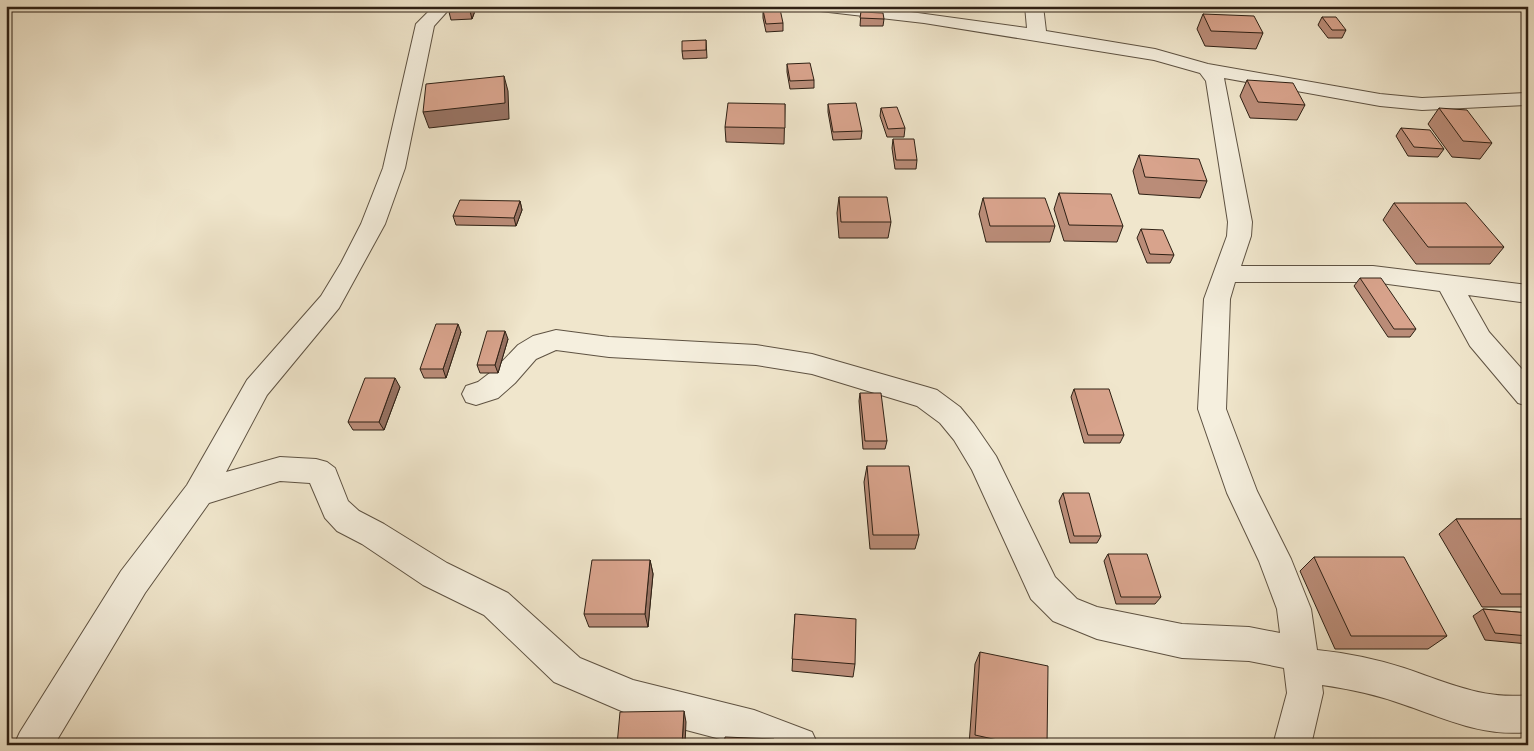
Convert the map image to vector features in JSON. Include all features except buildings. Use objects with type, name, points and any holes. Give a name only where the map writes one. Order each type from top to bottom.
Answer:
[{"type":"street","points":[[33,745],[133,582],[198,494],[257,388],[330,302],[361,247],[394,168],[425,24],[444,6]]},
{"type":"street","points":[[820,6],[924,18],[1037,35],[1155,56],[1207,69],[1380,100],[1422,104],[1528,98]]},
{"type":"street","points":[[1034,6],[1037,35]]},
{"type":"street","points":[[1207,69],[1216,80],[1240,222],[1239,236],[1226,274],[1220,285],[1217,299],[1213,353],[1212,409],[1242,493],[1275,560],[1294,609],[1305,693],[1292,745]]},
{"type":"street","points":[[1226,274],[1373,274],[1448,282],[1528,294]]},
{"type":"street","points":[[1448,282],[1479,339],[1528,395]]},
{"type":"street","points":[[476,394],[488,390],[506,376],[527,352],[542,343],[556,340],[609,347],[766,357],[812,364],[927,398],[950,415],[985,464],[1002,507],[1043,588],[1065,610],[1097,623],[1182,641],[1249,644],[1301,660],[1403,686],[1476,712],[1514,716],[1528,713]]},
{"type":"street","points":[[198,494],[280,469],[316,470],[324,477],[336,509],[348,521],[435,574],[496,604],[567,670],[633,698],[754,729],[799,745]]}]
